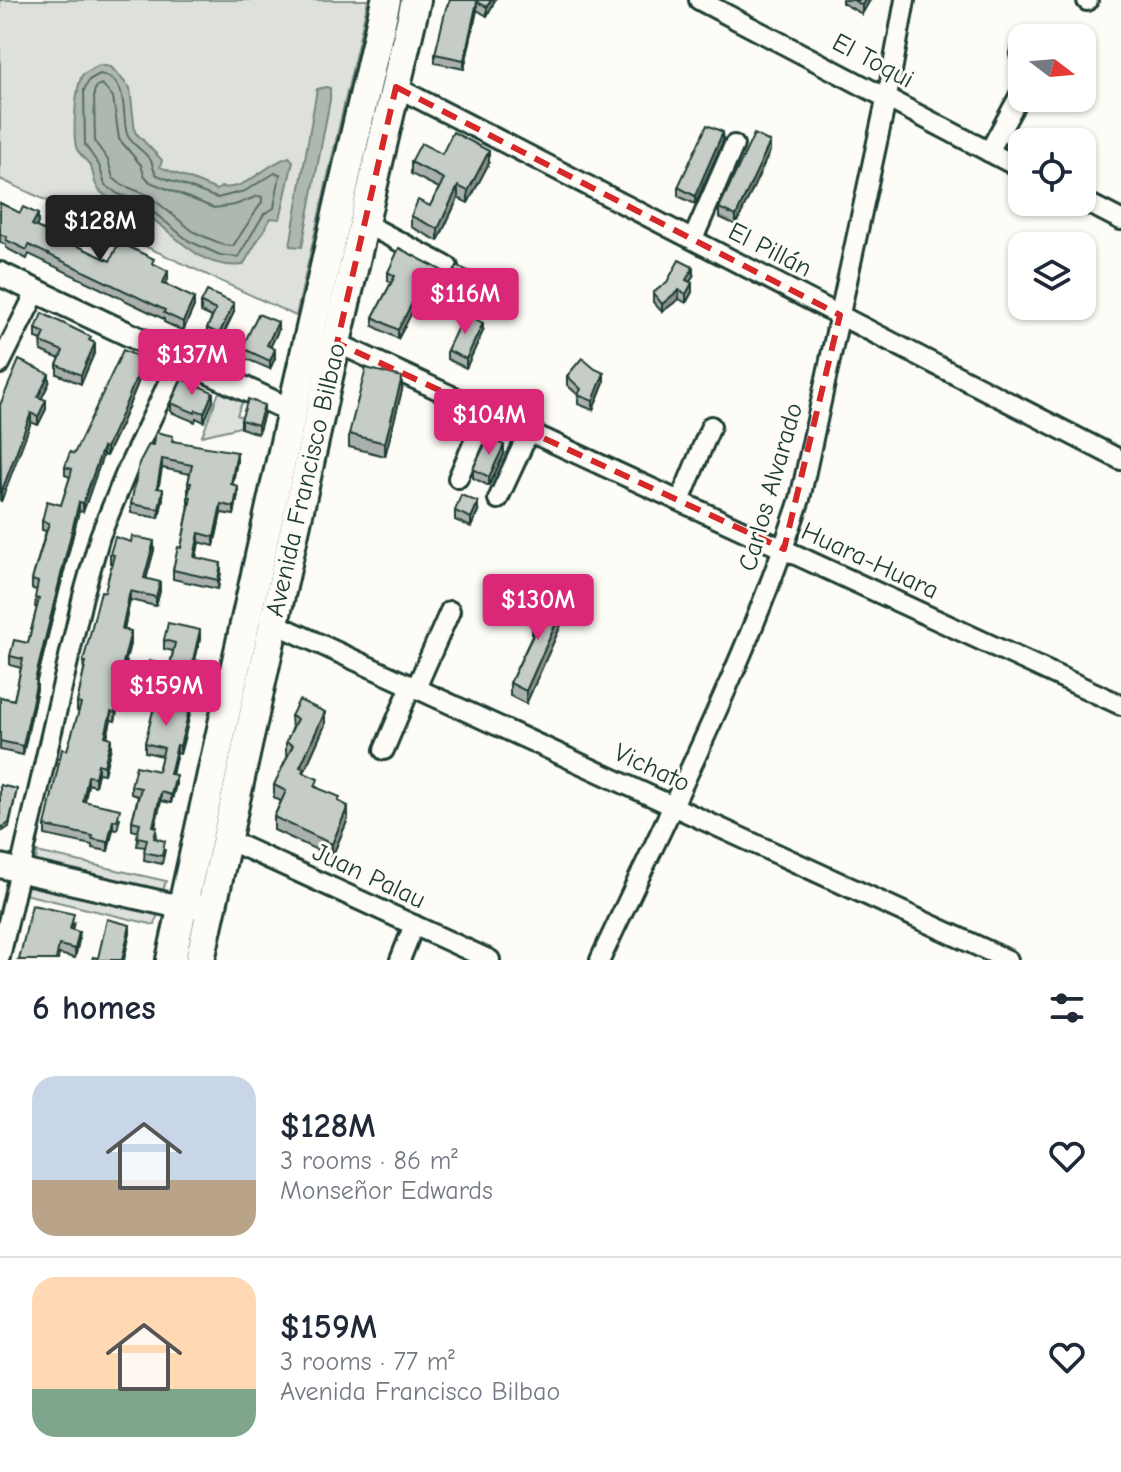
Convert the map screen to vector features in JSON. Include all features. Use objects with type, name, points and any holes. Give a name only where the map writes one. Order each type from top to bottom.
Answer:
[{"type":"main road","name":"Avenida Francisco Bilbao","points":[[171,960],[386,0]]},
{"type":"main road","name":"Avenida Francisco Bilbao","points":[[200,960],[311,454],[416,0]]},
{"type":"main road","points":[[292,411],[307,430],[311,454]]},
{"type":"street","name":"El Toqui","points":[[699,0],[1008,162]]},
{"type":"street","name":"Carlos Alvarado","points":[[600,960],[753,631],[800,499],[887,98],[905,0]]},
{"type":"street","name":"El Pillán","points":[[396,87],[1121,460]]},
{"type":"street","points":[[989,152],[1011,112]]},
{"type":"street","points":[[693,239],[734,145]]},
{"type":"street","points":[[1096,207],[1121,220]]},
{"type":"street","points":[[364,223],[448,267]]},
{"type":"street","points":[[0,274],[292,411]]},
{"type":"street","points":[[0,364],[36,292]]},
{"type":"street","name":"Huara-Huara","points":[[337,343],[1121,705]]},
{"type":"street","points":[[0,957],[10,869],[100,536],[179,360]]},
{"type":"street","points":[[458,478],[487,412]]},
{"type":"street","points":[[680,501],[711,426]]},
{"type":"street","points":[[498,499],[529,432]]},
{"type":"street","points":[[384,750],[450,611]]},
{"type":"street","name":"Vichato","points":[[274,623],[1008,960]]},
{"type":"street","name":"Juan Palau","points":[[226,839],[490,960]]},
{"type":"street","points":[[10,869],[182,906],[211,908]]},
{"type":"street","points":[[400,960],[414,925]]},
{"type":"highlighted area","points":[[396,87],[840,315],[784,549],[337,343]]},
{"type":"shaded area","points":[[0,0],[368,0],[296,316],[0,179]]},
{"type":"shaded area","points":[[219,392],[242,402],[237,415],[243,418],[240,427],[202,436]]},
{"type":"shaded area","points":[[37,852],[166,881],[162,894],[39,866],[36,862]]},
{"type":"shaded area","points":[[37,884],[158,912],[155,925],[24,894],[26,887]]},
{"type":"water","points":[[99,65],[111,67],[130,88],[135,132],[162,160],[160,167],[217,190],[248,181],[280,160],[289,157],[293,161],[280,219],[271,218],[243,265],[211,261],[185,246],[149,217],[99,190],[91,167],[77,150],[75,131],[80,80],[83,74]]},
{"type":"water","points":[[330,88],[330,100],[302,247],[290,246],[317,89]]},
{"type":"building","points":[[450,0],[491,0],[487,7],[477,2],[464,60],[435,54]]},
{"type":"building","points":[[707,125],[723,132],[695,196],[678,187]]},
{"type":"building","points":[[453,132],[489,151],[468,191],[458,186],[438,229],[411,216],[418,200],[430,206],[444,179],[411,162],[421,143],[442,154]]},
{"type":"building","points":[[754,134],[770,142],[736,216],[719,208]]},
{"type":"building","points":[[0,203],[20,213],[23,207],[38,214],[32,225],[110,261],[119,242],[154,259],[152,263],[168,271],[163,283],[194,298],[183,322],[164,313],[165,310],[29,245],[27,250],[6,240],[7,237],[0,234]]},
{"type":"building","points":[[399,248],[452,276],[457,266],[473,273],[461,297],[423,282],[398,330],[373,317],[395,276],[388,272]]},
{"type":"building","points":[[679,260],[693,267],[686,280],[692,283],[686,294],[679,290],[662,304],[653,293],[667,282]]},
{"type":"building","points":[[207,291],[234,303],[219,334],[207,328],[216,310],[201,303]]},
{"type":"building","points":[[42,313],[91,337],[89,340],[95,343],[81,375],[57,365],[63,351],[41,342],[45,333],[36,329]]},
{"type":"building","points":[[258,314],[278,322],[267,345],[275,349],[270,361],[242,348]]},
{"type":"building","points":[[464,314],[483,323],[466,359],[447,350]]},
{"type":"building","points":[[123,350],[144,359],[106,448],[103,447],[83,503],[79,502],[35,680],[23,746],[0,741],[0,697],[14,700],[23,659],[10,656],[14,640],[28,643],[39,599],[35,598],[38,582],[32,580],[49,523],[42,521],[47,501],[61,505],[72,469],[65,467],[70,452],[74,454]]},
{"type":"building","points":[[582,358],[604,373],[593,401],[578,395],[581,389],[567,376]]},
{"type":"building","points":[[19,360],[49,374],[38,397],[46,400],[38,417],[31,413],[1,493],[0,405]]},
{"type":"building","points":[[366,368],[402,377],[385,443],[349,434]]},
{"type":"building","points":[[182,379],[213,392],[204,413],[196,410],[195,413],[171,403]]},
{"type":"building","points":[[248,399],[264,405],[258,425],[241,420]]},
{"type":"building","points":[[156,432],[173,436],[172,441],[237,452],[231,484],[238,486],[234,507],[221,504],[214,537],[199,533],[194,557],[221,563],[218,580],[173,570],[178,547],[181,548],[191,497],[188,496],[191,483],[188,483],[192,465],[162,459],[157,488],[163,489],[159,509],[131,504],[139,463],[149,444],[153,445]]},
{"type":"building","points":[[488,438],[504,445],[489,477],[473,469]]},
{"type":"building","points":[[461,495],[478,502],[471,518],[455,511]]},
{"type":"building","points":[[132,536],[154,541],[144,578],[160,582],[156,597],[130,591],[122,629],[131,631],[123,663],[127,663],[116,682],[130,685],[129,693],[117,703],[115,713],[111,712],[105,736],[111,738],[104,766],[98,764],[95,777],[88,776],[83,801],[120,809],[117,821],[113,820],[108,842],[45,826],[62,749],[67,750],[81,704],[77,703],[86,662],[83,662],[101,591],[105,592],[115,537],[131,542]]},
{"type":"building","points":[[548,595],[565,603],[526,691],[510,683],[536,629],[532,627]]},
{"type":"building","points":[[168,623],[200,630],[193,660],[200,661],[180,746],[177,745],[170,774],[176,775],[171,795],[161,792],[153,826],[157,827],[154,838],[165,841],[162,856],[144,852],[147,839],[137,837],[140,823],[132,821],[141,788],[131,786],[136,766],[158,771],[164,748],[145,743],[161,680],[146,677],[149,661],[170,666],[175,643],[164,640]]},
{"type":"building","points":[[299,700],[325,712],[300,767],[304,768],[302,772],[318,779],[315,787],[340,797],[338,801],[348,806],[332,844],[274,817],[286,791],[274,785],[293,745],[286,742],[297,719],[291,716]]},
{"type":"building","points":[[0,785],[17,789],[9,823],[3,827],[0,826]]},
{"type":"building","points":[[32,905],[74,914],[70,929],[79,932],[75,949],[59,945],[56,960],[19,960]]},
{"type":"building","points":[[107,919],[130,925],[122,960],[92,960],[93,957],[98,958]]}]
